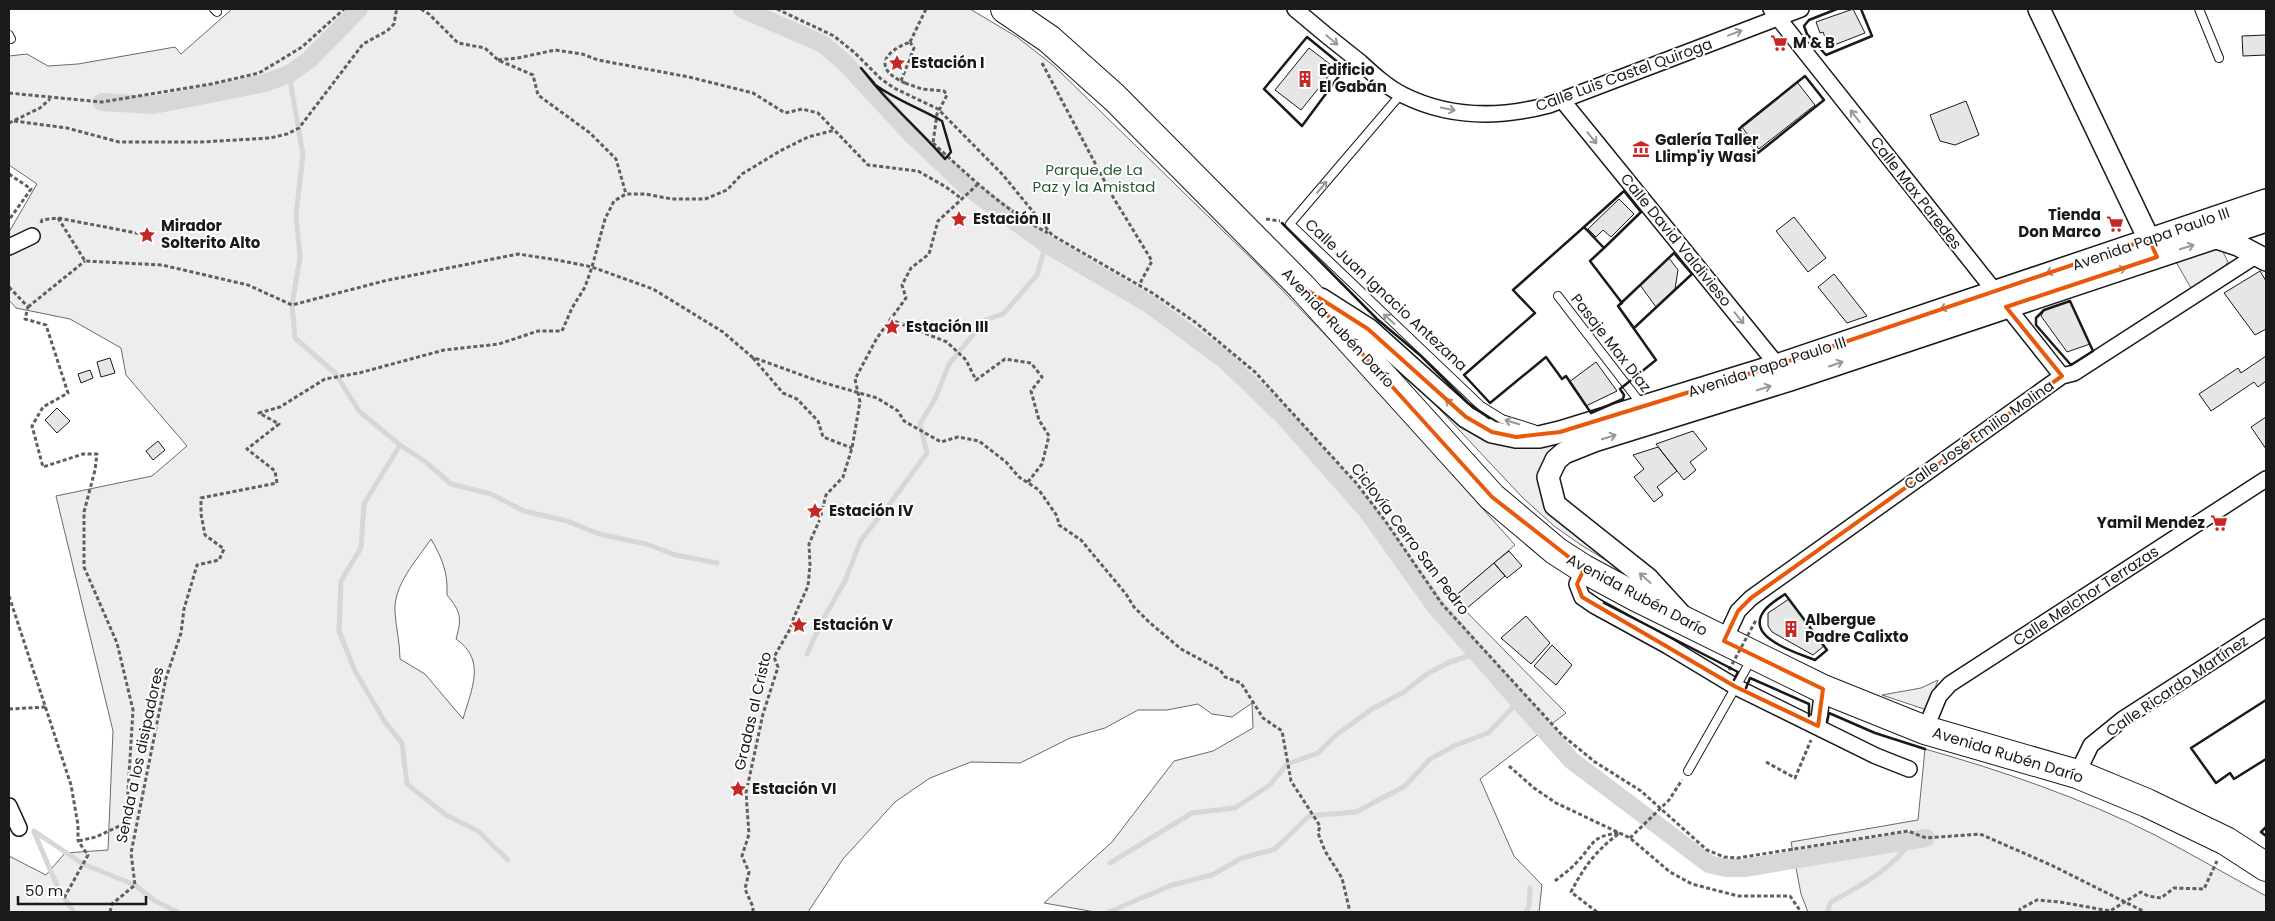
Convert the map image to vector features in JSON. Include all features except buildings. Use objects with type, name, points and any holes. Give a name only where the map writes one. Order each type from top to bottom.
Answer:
[{"type":"highway","name":"Avenida Rubén Darío","points":[[1005,9],[1049,39],[1115,98],[1302,287],[1492,497],[1530,531],[1584,570],[1691,625],[1823,689],[1925,730],[2077,774],[2147,803],[2226,841],[2266,867]]},
{"type":"main road","points":[[2039,9],[2153,248]]},
{"type":"main road","name":"Avenida Papa Paulo III","points":[[1691,625],[1648,579],[1555,506],[1548,477],[1551,469],[1564,453],[1784,372],[2266,208]]},
{"type":"main road","name":"Avenida Papa Paulo III","points":[[2153,248],[2217,238],[2266,208]]},
{"type":"main road","points":[[2217,238],[2238,244],[2262,258]]},
{"type":"main road","name":"Avenida Papa Paulo III","points":[[1302,287],[1368,329],[1472,421],[1492,432],[1516,438],[1539,437],[1560,432],[1643,406],[1784,372]]},
{"type":"street","name":"Calle Luis Castel Quiroga","points":[[1295,9],[1401,94],[1435,106],[1485,115],[1517,113],[1562,100],[1774,13],[1801,9]]},
{"type":"street","name":"Calle Max Paredes","points":[[1774,13],[2062,376]]},
{"type":"street","name":"Calle David Valdivieso","points":[[1562,100],[1784,372]]},
{"type":"street","points":[[9,247],[32,236]]},
{"type":"street","name":"Calle José Emilio Molina","points":[[1724,641],[1738,611],[1750,598],[2062,376],[2074,373],[2262,258]]},
{"type":"street","name":"Calle Melchor Terrazas","points":[[1925,730],[1939,696],[1950,684],[2266,478]]},
{"type":"street","points":[[1584,570],[1578,584],[1582,597],[1595,606],[1736,687],[1876,756],[1909,768]]},
{"type":"street","name":"Calle Ricardo Martínez","points":[[2077,774],[2091,745],[2117,724],[2266,626]]},
{"type":"street","points":[[1818,726],[1823,689]]},
{"type":"street","points":[[9,806],[18,828]]},
{"type":"lane","points":[[2199,9],[2219,58]]},
{"type":"lane","name":"Calle Juan Ignacio Antezana","points":[[1401,94],[1290,224],[1481,406],[1502,419],[1538,430],[1560,432]]},
{"type":"lane","name":"Pasaje Max Diaz","points":[[1558,296],[1643,406]]},
{"type":"lane","points":[[1688,771],[1753,655]]},
{"type":"path","points":[[9,94],[102,102],[202,86],[259,73],[302,48],[344,9]]},
{"type":"path","points":[[14,121],[67,128],[119,142],[202,142],[270,138],[287,134],[299,128],[362,44],[387,31],[394,24],[396,12],[399,9]]},
{"type":"path","points":[[421,9],[429,14],[458,43],[485,48],[498,60],[533,75],[538,95],[590,133],[616,159],[626,194]]},
{"type":"path","name":"Ciclovía Cerro San Pedro","points":[[778,9],[834,36],[855,53],[881,79],[902,93],[938,109],[1003,174],[1052,235],[1139,285],[1195,322],[1255,372],[1357,484],[1386,522],[1442,604],[1562,735],[1595,762],[1641,791],[1707,850],[1724,857],[1737,858],[1908,831],[1926,838],[1980,834],[2051,865],[2145,912]]},
{"type":"path","points":[[926,9],[910,42],[892,49],[888,54],[886,71],[894,78],[922,89],[944,91],[947,95],[937,114],[933,143],[978,184],[1032,225],[1052,235]]},
{"type":"path","points":[[1049,39],[1037,57],[1050,75],[1113,197],[1152,261],[1139,285]]},
{"type":"path","points":[[903,82],[914,48],[910,42]]},
{"type":"path","points":[[498,60],[555,50],[689,77],[753,93],[785,113],[802,109],[818,113],[868,165],[918,171],[946,187],[962,199]]},
{"type":"path","points":[[9,123],[40,108],[50,98]]},
{"type":"path","points":[[592,267],[605,219],[614,201],[626,194],[645,194],[672,199],[705,199],[727,190],[742,174],[780,151],[808,137],[835,130]]},
{"type":"path","points":[[9,174],[30,189],[9,220]]},
{"type":"path","name":"Gradas al Cristo","points":[[753,912],[753,907],[745,889],[749,872],[742,856],[749,834],[746,793],[763,714],[778,667],[774,656],[790,630],[808,586],[809,544],[820,519],[826,495],[843,477],[852,448],[860,402],[855,379],[889,319],[906,298],[902,285],[911,268],[929,254],[938,220],[978,184]]},
{"type":"path","points":[[58,218],[85,261]]},
{"type":"path","points":[[32,236],[42,220],[58,218],[147,234]]},
{"type":"path","points":[[78,841],[96,837],[126,823],[133,710],[117,643],[84,567],[84,512],[96,470],[97,454],[82,454],[43,467],[32,426],[43,407],[68,393],[46,325],[25,319],[28,307],[85,261],[162,265],[248,285],[292,306],[384,281],[518,254],[592,267],[653,289],[723,332],[752,357],[782,393],[797,399],[818,421],[823,437],[852,448]]},
{"type":"path","name":"Senda a los disipadores","points":[[110,912],[112,904],[135,886],[131,853],[166,678],[181,633],[184,609],[197,565],[220,560],[224,549],[205,534],[201,514],[201,498],[277,482],[275,471],[247,449],[279,424],[259,413],[280,406],[324,379],[359,373],[444,350],[499,344],[538,331],[562,331],[572,308],[585,287],[592,267]]},
{"type":"path","points":[[9,287],[28,307]]},
{"type":"path","points":[[889,319],[947,342],[966,360],[976,380],[1005,360],[1031,363],[1042,376],[1031,391],[1039,420],[1049,436],[1042,464],[1028,482]]},
{"type":"path","points":[[752,357],[822,382],[877,398],[898,411],[904,421],[941,442],[958,437],[979,441],[1039,490],[1057,516],[1060,525],[1081,540],[1144,617],[1181,649],[1220,670],[1225,677],[1241,683],[1263,718],[1282,731],[1291,781],[1320,826],[1318,833],[1325,851],[1342,878],[1350,912]]},
{"type":"path","points":[[9,596],[71,785],[78,825],[78,841],[88,855],[64,898]]},
{"type":"path","points":[[1729,670],[1756,620]]},
{"type":"path","points":[[9,709],[46,707]]},
{"type":"path","points":[[1766,762],[1795,778],[1818,726]]},
{"type":"path","points":[[1509,766],[1556,804],[1631,838],[1670,872],[1692,884],[1738,896],[1790,896],[1801,912]]},
{"type":"path","points":[[1631,838],[1669,800],[1688,771]]},
{"type":"path","points":[[1554,881],[1576,863],[1594,841],[1603,835],[1620,833]]},
{"type":"path","points":[[1597,912],[1571,892],[1583,869],[1605,843],[1620,833]]},
{"type":"path","points":[[2020,912],[2020,909],[2037,900],[2110,911],[2126,903],[2141,892],[2148,896],[2160,898],[2174,888],[2204,890],[2226,841]]},
{"type":"highlighted area","points":[[2149,239],[2157,257],[2006,307],[2062,376],[1751,598],[1738,611],[1724,641],[1823,689],[1818,726],[1736,687],[1582,597],[1577,584],[1584,569],[1492,497],[1302,287],[1368,329],[1466,417],[1492,432],[1516,437],[1560,432],[1777,365]]},
{"type":"green space","name":"Parque de La Paz y la Amistad","points":[[232,9],[970,9],[1017,37],[1054,66],[1256,263],[1361,372],[1515,545],[1453,598],[1566,713],[1480,779],[1514,856],[1542,885],[1539,912],[1095,912],[1044,903],[1112,842],[1174,761],[1213,751],[1253,728],[1252,703],[1232,717],[1212,714],[1198,704],[1167,710],[1138,710],[1105,728],[1070,738],[1020,763],[971,762],[930,778],[895,802],[843,859],[808,912],[9,912],[9,856],[46,875],[65,853],[108,850],[113,731],[56,496],[152,476],[187,446],[126,375],[121,348],[70,319],[16,308],[9,300],[9,232],[37,184],[9,165],[9,56],[27,54],[48,66],[78,64],[175,47],[181,54]],"holes":[[[431,539],[445,572],[447,595],[458,611],[459,626],[456,639],[466,647],[474,666],[472,686],[463,719],[425,674],[400,659],[395,602],[407,573]]]},
{"type":"green space","points":[[2212,248],[2221,248],[2228,262],[2222,270],[2192,290],[2175,260]]},
{"type":"green space","points":[[1382,348],[1462,422],[1558,441],[1576,442],[1542,478],[1635,578],[1554,526],[1523,498]]},
{"type":"green space","points":[[1938,680],[1927,710],[1882,695],[1921,688]]},
{"type":"green space","points":[[1925,749],[2041,786],[2126,821],[2266,896],[2266,912],[1808,912],[1801,894],[1791,842],[1918,820]]},
{"type":"waterway","points":[[102,102],[154,105],[265,83],[289,74],[309,60],[359,9]]},
{"type":"waterway","points":[[742,9],[823,44],[845,63],[910,133],[966,186],[1046,244],[1149,304],[1226,361],[1285,418],[1368,512],[1435,606],[1571,760],[1709,864],[1726,868],[1744,868],[1926,838]]},
{"type":"waterway","points":[[289,74],[303,155],[296,215],[300,257],[292,305],[295,338],[335,373],[359,411],[400,445],[427,463],[451,484],[491,494],[524,511],[567,521],[599,534],[646,544],[676,555],[717,563]]},
{"type":"waterway","points":[[807,654],[822,621],[845,581],[861,540],[927,453],[920,424],[935,399],[949,364],[985,320],[1003,314],[1037,275],[1046,244]]},
{"type":"waterway","points":[[400,445],[364,504],[361,548],[341,581],[339,631],[355,671],[385,722],[402,743],[407,784],[446,815],[478,831],[508,860]]},
{"type":"waterway","points":[[1110,863],[1192,813],[1235,808],[1270,785],[1287,764],[1318,753],[1336,735],[1372,709],[1404,692],[1427,674],[1450,662],[1475,654]]},
{"type":"waterway","points":[[1109,912],[1172,885],[1212,875],[1242,858],[1275,849],[1309,816],[1356,812],[1405,786],[1430,759],[1456,745],[1488,733],[1518,702]]},
{"type":"waterway","points":[[34,831],[83,864],[135,885],[155,901],[178,912]]},
{"type":"waterway","points":[[34,832],[59,890],[74,912]]},
{"type":"waterway","points":[[1827,912],[1831,902],[1886,868],[1905,850],[1913,839]]},
{"type":"waterway","points":[[1526,912],[1529,907],[1530,888]]},
{"type":"wall","points":[[1837,9],[1809,20],[1804,26],[1807,34],[1826,55],[1872,36],[1861,9]]},
{"type":"wall","points":[[1307,37],[1345,68],[1302,126],[1264,89],[1307,37]]},
{"type":"wall","points":[[861,68],[874,83],[874,84],[861,68]]},
{"type":"wall","points":[[1805,76],[1824,100],[1758,153],[1739,129],[1805,76]]},
{"type":"wall","points":[[874,84],[898,99],[942,121],[951,152],[945,159],[874,84]]},
{"type":"wall","points":[[1624,191],[1641,212],[1604,248],[1584,227],[1624,191]]},
{"type":"wall","points":[[1282,223],[1377,319],[1421,356],[1468,403],[1489,418]]},
{"type":"wall","points":[[1584,227],[1604,248],[1590,261],[1622,303],[1618,306],[1656,360],[1620,389],[1624,395],[1623,399],[1591,413],[1566,376],[1562,379],[1546,357],[1490,403],[1464,375],[1535,313],[1513,290],[1584,227]]},
{"type":"wall","points":[[1674,253],[1692,274],[1634,328],[1618,306],[1674,253]]},
{"type":"wall","points":[[2070,301],[2093,351],[2071,365],[2036,325],[2036,318],[2044,310],[2070,301]]},
{"type":"wall","points":[[1785,594],[1827,650],[1815,660],[1786,649],[1767,637],[1761,629],[1760,621],[1764,611],[1785,594]]},
{"type":"wall","points":[[1604,603],[1738,672],[1734,680]]},
{"type":"wall","points":[[1746,688],[1750,678],[1809,704],[1809,716]]},
{"type":"wall","points":[[2266,700],[2191,748],[2216,783],[2230,773],[2234,779],[2266,759]]},
{"type":"wall","points":[[1827,722],[1829,713],[1875,733],[1925,749]]},
{"type":"wall","points":[[2266,827],[2261,832],[2266,836]]},
{"type":"place","name":"M & B","points":[[1779,43]]},
{"type":"place","name":"Estación I","points":[[897,63]]},
{"type":"place","name":"Edificio El Gabán","points":[[1305,79]]},
{"type":"place","name":"Galería Taller Llimp'iy Wasi","points":[[1641,149]]},
{"type":"place","name":"Estación II","points":[[959,219]]},
{"type":"place","name":"Tienda Don Marco","points":[[2115,224]]},
{"type":"place","name":"Mirador Solterito Alto","points":[[147,235]]},
{"type":"place","name":"Estación III","points":[[892,327]]},
{"type":"place","name":"Estación IV","points":[[815,511]]},
{"type":"place","name":"Yamil Mendez","points":[[2219,523]]},
{"type":"place","name":"Estación V","points":[[799,625]]},
{"type":"place","name":"Albergue Padre Calixto","points":[[1791,629]]},
{"type":"place","name":"Estación VI","points":[[738,789]]}]
